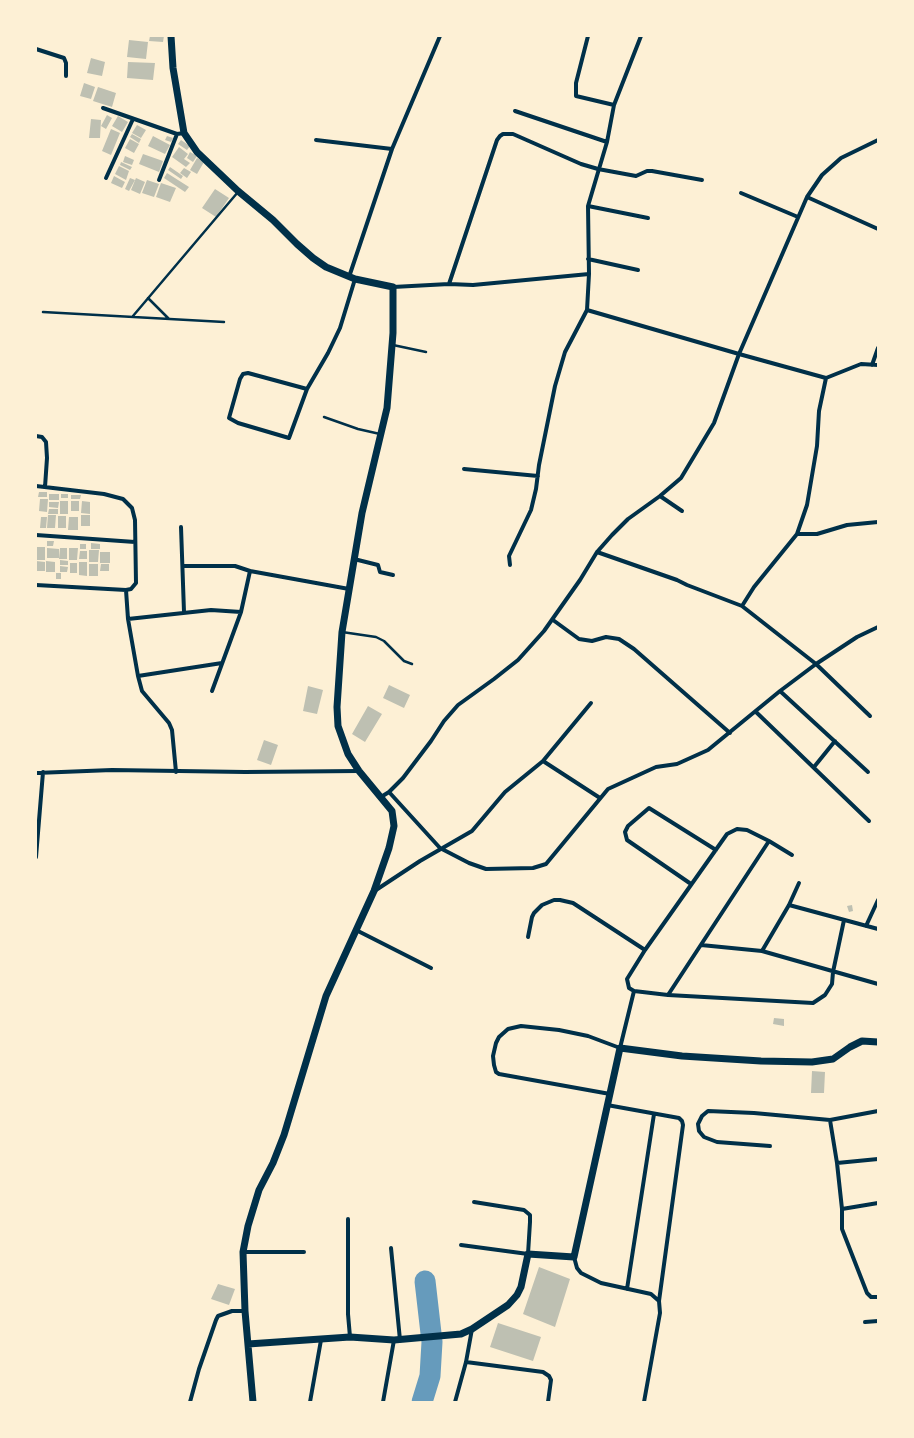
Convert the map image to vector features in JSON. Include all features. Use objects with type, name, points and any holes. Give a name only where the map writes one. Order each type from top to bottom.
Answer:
[{"type":"street","points":[[159,180],[180,134],[171,36]]},
{"type":"street","points":[[306,389],[248,373],[243,374],[240,379],[229,418],[238,424],[289,438],[306,389],[328,353],[340,328],[352,278],[392,150],[440,36]]},
{"type":"street","points":[[588,36],[576,83],[576,96],[614,105]]},
{"type":"street","points":[[510,565],[509,556],[530,510],[536,489],[555,386],[565,352],[587,310],[589,274],[588,206],[606,142],[614,105],[641,36]]},
{"type":"street","points":[[36,49],[64,58],[66,63],[66,76]]},
{"type":"street","points":[[103,108],[180,134],[238,191],[274,220],[313,258],[326,267],[352,278],[393,287],[449,284],[473,285],[589,274]]},
{"type":"street","points":[[515,111],[606,142]]},
{"type":"street","points":[[106,178],[133,119]]},
{"type":"street","points":[[449,284],[500,136],[503,134],[513,134],[581,164],[598,169],[636,176],[647,171],[652,171],[702,180]]},
{"type":"street","points":[[316,140],[392,150]]},
{"type":"street","points":[[381,797],[389,792],[403,778],[444,721],[458,705],[518,660],[544,631],[553,620],[597,552],[612,535],[628,520],[681,478],[714,422],[739,354],[807,197],[822,175],[841,158],[878,140]]},
{"type":"street","points":[[741,193],[798,217]]},
{"type":"street","points":[[807,197],[878,228]]},
{"type":"street","points":[[588,206],[648,218]]},
{"type":"street","points":[[588,259],[638,270]]},
{"type":"street","points":[[253,1402],[245,1311],[243,1252],[252,1208],[259,1190],[273,1164],[284,1135],[326,996],[374,891],[389,848],[394,826],[392,811],[359,771],[348,754],[338,726],[337,687],[342,632],[362,512],[387,408],[394,311],[393,287]]},
{"type":"street","points":[[587,310],[826,378],[861,364],[878,365]]},
{"type":"street","points":[[872,364],[878,348]]},
{"type":"street","points":[[742,606],[754,587],[797,534],[807,505],[817,446],[819,411],[826,378]]},
{"type":"street","points":[[36,436],[42,437],[46,442],[47,458],[45,487]]},
{"type":"street","points":[[464,469],[538,476]]},
{"type":"street","points":[[36,486],[104,494],[123,499],[132,508],[134,520],[136,583],[131,589],[126,590],[36,585]]},
{"type":"street","points":[[660,496],[682,511]]},
{"type":"street","points":[[797,534],[817,534],[847,525],[878,522]]},
{"type":"street","points":[[181,527],[184,612]]},
{"type":"street","points":[[36,536],[135,542]]},
{"type":"street","points":[[597,552],[677,580],[742,606],[816,664],[870,716]]},
{"type":"street","points":[[354,559],[378,565],[380,572],[393,575]]},
{"type":"street","points":[[183,566],[235,566],[250,571],[349,589]]},
{"type":"street","points":[[212,691],[241,612],[250,571]]},
{"type":"street","points":[[126,590],[128,619],[142,691],[169,723],[172,730],[176,772]]},
{"type":"street","points":[[128,619],[211,610],[241,612]]},
{"type":"street","points":[[553,620],[579,639],[592,641],[606,637],[619,639],[634,649],[730,733]]},
{"type":"street","points":[[389,792],[440,848],[469,863],[486,869],[533,868],[546,864],[608,788],[656,767],[677,764],[708,750],[780,691],[816,664],[857,637],[878,627]]},
{"type":"street","points":[[138,676],[222,662]]},
{"type":"street","points":[[780,691],[868,772]]},
{"type":"street","points":[[374,891],[440,848],[472,831],[505,792],[543,761],[590,703]]},
{"type":"street","points":[[756,712],[869,821]]},
{"type":"street","points":[[814,767],[834,741]]},
{"type":"street","points":[[543,761],[600,798]]},
{"type":"street","points":[[36,772],[112,770],[176,772],[359,771]]},
{"type":"street","points":[[36,857],[43,772]]},
{"type":"street","points":[[691,884],[627,840],[625,832],[628,826],[649,808],[716,850]]},
{"type":"street","points":[[792,855],[747,830],[737,829],[727,834],[644,950],[627,979],[629,988],[634,991],[668,995],[813,1003],[825,995],[832,984],[833,972],[844,920]]},
{"type":"street","points":[[668,995],[769,841]]},
{"type":"street","points":[[762,951],[789,905],[799,883]]},
{"type":"street","points":[[528,936],[534,913],[542,906],[554,900],[560,900],[573,903],[644,950]]},
{"type":"street","points":[[866,926],[878,900]]},
{"type":"street","points":[[789,905],[878,929]]},
{"type":"street","points":[[355,930],[431,968]]},
{"type":"street","points":[[701,945],[762,951],[878,984]]},
{"type":"street","points":[[634,991],[607,1105],[574,1257],[577,1268],[581,1273],[601,1283],[651,1294],[659,1301]]},
{"type":"street","points":[[610,1094],[499,1074],[496,1072],[492,1056],[496,1043],[508,1029],[521,1026],[559,1030],[588,1036],[620,1048],[682,1056],[761,1061],[787,1060],[812,1062],[833,1059],[850,1046],[862,1041],[878,1042]]},
{"type":"street","points":[[607,1105],[679,1118],[682,1120],[683,1125],[659,1301],[660,1314],[644,1402]]},
{"type":"street","points":[[770,1146],[717,1142],[704,1137],[699,1131],[698,1124],[702,1116],[708,1111],[754,1113],[830,1120],[878,1111]]},
{"type":"street","points":[[626,1288],[654,1114]]},
{"type":"street","points":[[830,1120],[837,1163],[842,1209],[842,1229],[867,1293],[871,1297],[878,1297]]},
{"type":"street","points":[[837,1163],[878,1159]]},
{"type":"street","points":[[248,1344],[350,1337],[397,1340],[461,1334],[472,1329],[508,1305],[518,1295],[528,1254],[530,1222],[530,1215],[524,1210],[474,1202]]},
{"type":"street","points":[[842,1209],[878,1203]]},
{"type":"street","points":[[348,1219],[348,1314],[350,1337]]},
{"type":"street","points":[[461,1245],[528,1254],[574,1257]]},
{"type":"street","points":[[383,1402],[397,1340],[391,1248]]},
{"type":"street","points":[[243,1252],[304,1252]]},
{"type":"street","points":[[190,1402],[199,1369],[218,1316],[232,1311],[245,1311]]},
{"type":"street","points":[[865,1322],[878,1321]]},
{"type":"street","points":[[456,1402],[466,1362],[472,1329]]},
{"type":"street","points":[[310,1402],[321,1340]]},
{"type":"street","points":[[466,1362],[543,1372],[549,1376],[550,1380],[548,1402]]},
{"type":"lane","points":[[133,317],[238,191]]},
{"type":"lane","points":[[148,298],[169,319]]},
{"type":"lane","points":[[43,312],[224,322]]},
{"type":"lane","points":[[392,345],[426,352]]},
{"type":"lane","points":[[324,417],[352,427],[381,434]]},
{"type":"lane","points":[[342,632],[376,637],[384,640],[404,660],[412,664]]},
{"type":"building","points":[[150,36],[164,36],[163,42],[149,41]]},
{"type":"building","points":[[129,40],[148,42],[146,59],[127,57]]},
{"type":"building","points":[[91,58],[105,62],[102,76],[87,73]]},
{"type":"building","points":[[128,62],[155,63],[153,80],[127,78]]},
{"type":"building","points":[[84,83],[95,87],[91,99],[80,96]]},
{"type":"building","points":[[98,87],[116,93],[112,107],[93,101]]},
{"type":"building","points":[[107,115],[112,118],[106,129],[101,126]]},
{"type":"building","points":[[118,116],[128,122],[122,132],[112,126]]},
{"type":"building","points":[[91,119],[101,120],[100,138],[89,138]]},
{"type":"building","points":[[137,125],[146,130],[141,138],[132,133]]},
{"type":"building","points":[[111,129],[120,133],[111,155],[102,151]]},
{"type":"building","points":[[132,134],[141,139],[139,143],[130,137]]},
{"type":"building","points":[[153,136],[170,145],[165,154],[148,146]]},
{"type":"building","points":[[167,136],[173,138],[171,142],[165,140]]},
{"type":"building","points":[[130,139],[139,144],[134,153],[125,148]]},
{"type":"building","points":[[181,140],[190,146],[187,150],[178,144]]},
{"type":"building","points":[[179,147],[188,154],[184,159],[190,163],[186,167],[172,157]]},
{"type":"building","points":[[190,152],[197,156],[193,162],[187,158]]},
{"type":"building","points":[[143,154],[163,161],[159,172],[139,164]]},
{"type":"building","points":[[125,156],[134,160],[132,165],[123,162]]},
{"type":"building","points":[[197,158],[204,162],[197,174],[190,170]]},
{"type":"building","points":[[121,162],[132,167],[130,170],[120,165]]},
{"type":"building","points":[[119,166],[129,171],[126,180],[115,174]]},
{"type":"building","points":[[170,167],[183,176],[181,179],[168,170]]},
{"type":"building","points":[[184,168],[191,172],[187,178],[180,173]]},
{"type":"building","points":[[167,173],[189,187],[185,192],[164,178]]},
{"type":"building","points":[[114,176],[125,182],[122,188],[111,183]]},
{"type":"building","points":[[130,178],[135,180],[129,191],[125,189]]},
{"type":"building","points":[[136,178],[145,182],[140,194],[131,190]]},
{"type":"building","points":[[147,180],[159,184],[154,197],[142,193]]},
{"type":"building","points":[[161,183],[176,188],[170,202],[156,197]]},
{"type":"building","points":[[215,189],[229,198],[216,217],[202,208]]},
{"type":"building","points":[[39,492],[47,492],[47,497],[38,497]]},
{"type":"building","points":[[49,494],[59,494],[59,500],[49,500]]},
{"type":"building","points":[[61,494],[68,494],[68,498],[61,498]]},
{"type":"building","points":[[71,495],[81,495],[80,499],[71,499]]},
{"type":"building","points":[[40,499],[48,499],[47,512],[39,511]]},
{"type":"building","points":[[60,501],[68,501],[68,514],[60,514]]},
{"type":"building","points":[[71,501],[79,501],[79,511],[71,511]]},
{"type":"building","points":[[82,501],[90,502],[90,514],[81,513]]},
{"type":"building","points":[[49,502],[59,502],[58,508],[49,507]]},
{"type":"building","points":[[49,509],[58,509],[58,514],[48,514]]},
{"type":"building","points":[[48,515],[56,515],[55,528],[47,528]]},
{"type":"building","points":[[81,515],[90,515],[90,526],[81,526]]},
{"type":"building","points":[[58,516],[66,516],[66,528],[58,528]]},
{"type":"building","points":[[41,517],[47,517],[46,528],[40,528]]},
{"type":"building","points":[[69,517],[78,517],[78,530],[68,530]]},
{"type":"building","points":[[47,541],[54,541],[53,546],[47,546]]},
{"type":"building","points":[[91,543],[100,544],[100,549],[91,549]]},
{"type":"building","points":[[80,544],[86,544],[86,549],[80,549]]},
{"type":"building","points":[[36,547],[45,547],[45,560],[36,560]]},
{"type":"building","points":[[47,548],[59,549],[59,558],[47,558]]},
{"type":"building","points":[[60,548],[67,548],[67,559],[59,559]]},
{"type":"building","points":[[69,548],[78,548],[77,560],[69,560]]},
{"type":"building","points":[[89,550],[99,550],[98,562],[89,562]]},
{"type":"building","points":[[80,551],[87,551],[87,559],[79,559]]},
{"type":"building","points":[[100,552],[110,552],[110,563],[100,563]]},
{"type":"building","points":[[60,560],[68,561],[68,565],[60,565]]},
{"type":"building","points":[[36,561],[45,562],[45,571],[36,571]]},
{"type":"building","points":[[46,561],[55,562],[55,572],[46,572]]},
{"type":"building","points":[[79,562],[87,562],[87,576],[79,575]]},
{"type":"building","points":[[70,563],[77,563],[77,573],[70,573]]},
{"type":"building","points":[[89,564],[98,564],[98,576],[89,576]]},
{"type":"building","points":[[101,564],[109,564],[109,571],[100,571]]},
{"type":"building","points":[[60,566],[68,567],[67,572],[60,572]]},
{"type":"building","points":[[56,573],[61,573],[61,579],[56,579]]},
{"type":"building","points":[[389,685],[410,695],[404,708],[383,698]]},
{"type":"building","points":[[308,686],[323,690],[317,714],[303,711]]},
{"type":"building","points":[[368,706],[382,714],[365,742],[352,734]]},
{"type":"building","points":[[264,740],[278,745],[271,765],[257,760]]},
{"type":"building","points":[[852,905],[853,911],[849,912],[847,906]]},
{"type":"building","points":[[774,1018],[784,1019],[784,1026],[773,1024]]},
{"type":"building","points":[[812,1071],[825,1072],[824,1093],[811,1093]]},
{"type":"building","points":[[539,1267],[570,1279],[555,1327],[523,1314]]},
{"type":"building","points":[[218,1284],[235,1289],[229,1305],[211,1299]]},
{"type":"building","points":[[498,1323],[541,1337],[533,1361],[490,1347]]},
{"type":"waterway","points":[[422,1402],[430,1376],[432,1342],[425,1281]]}]
